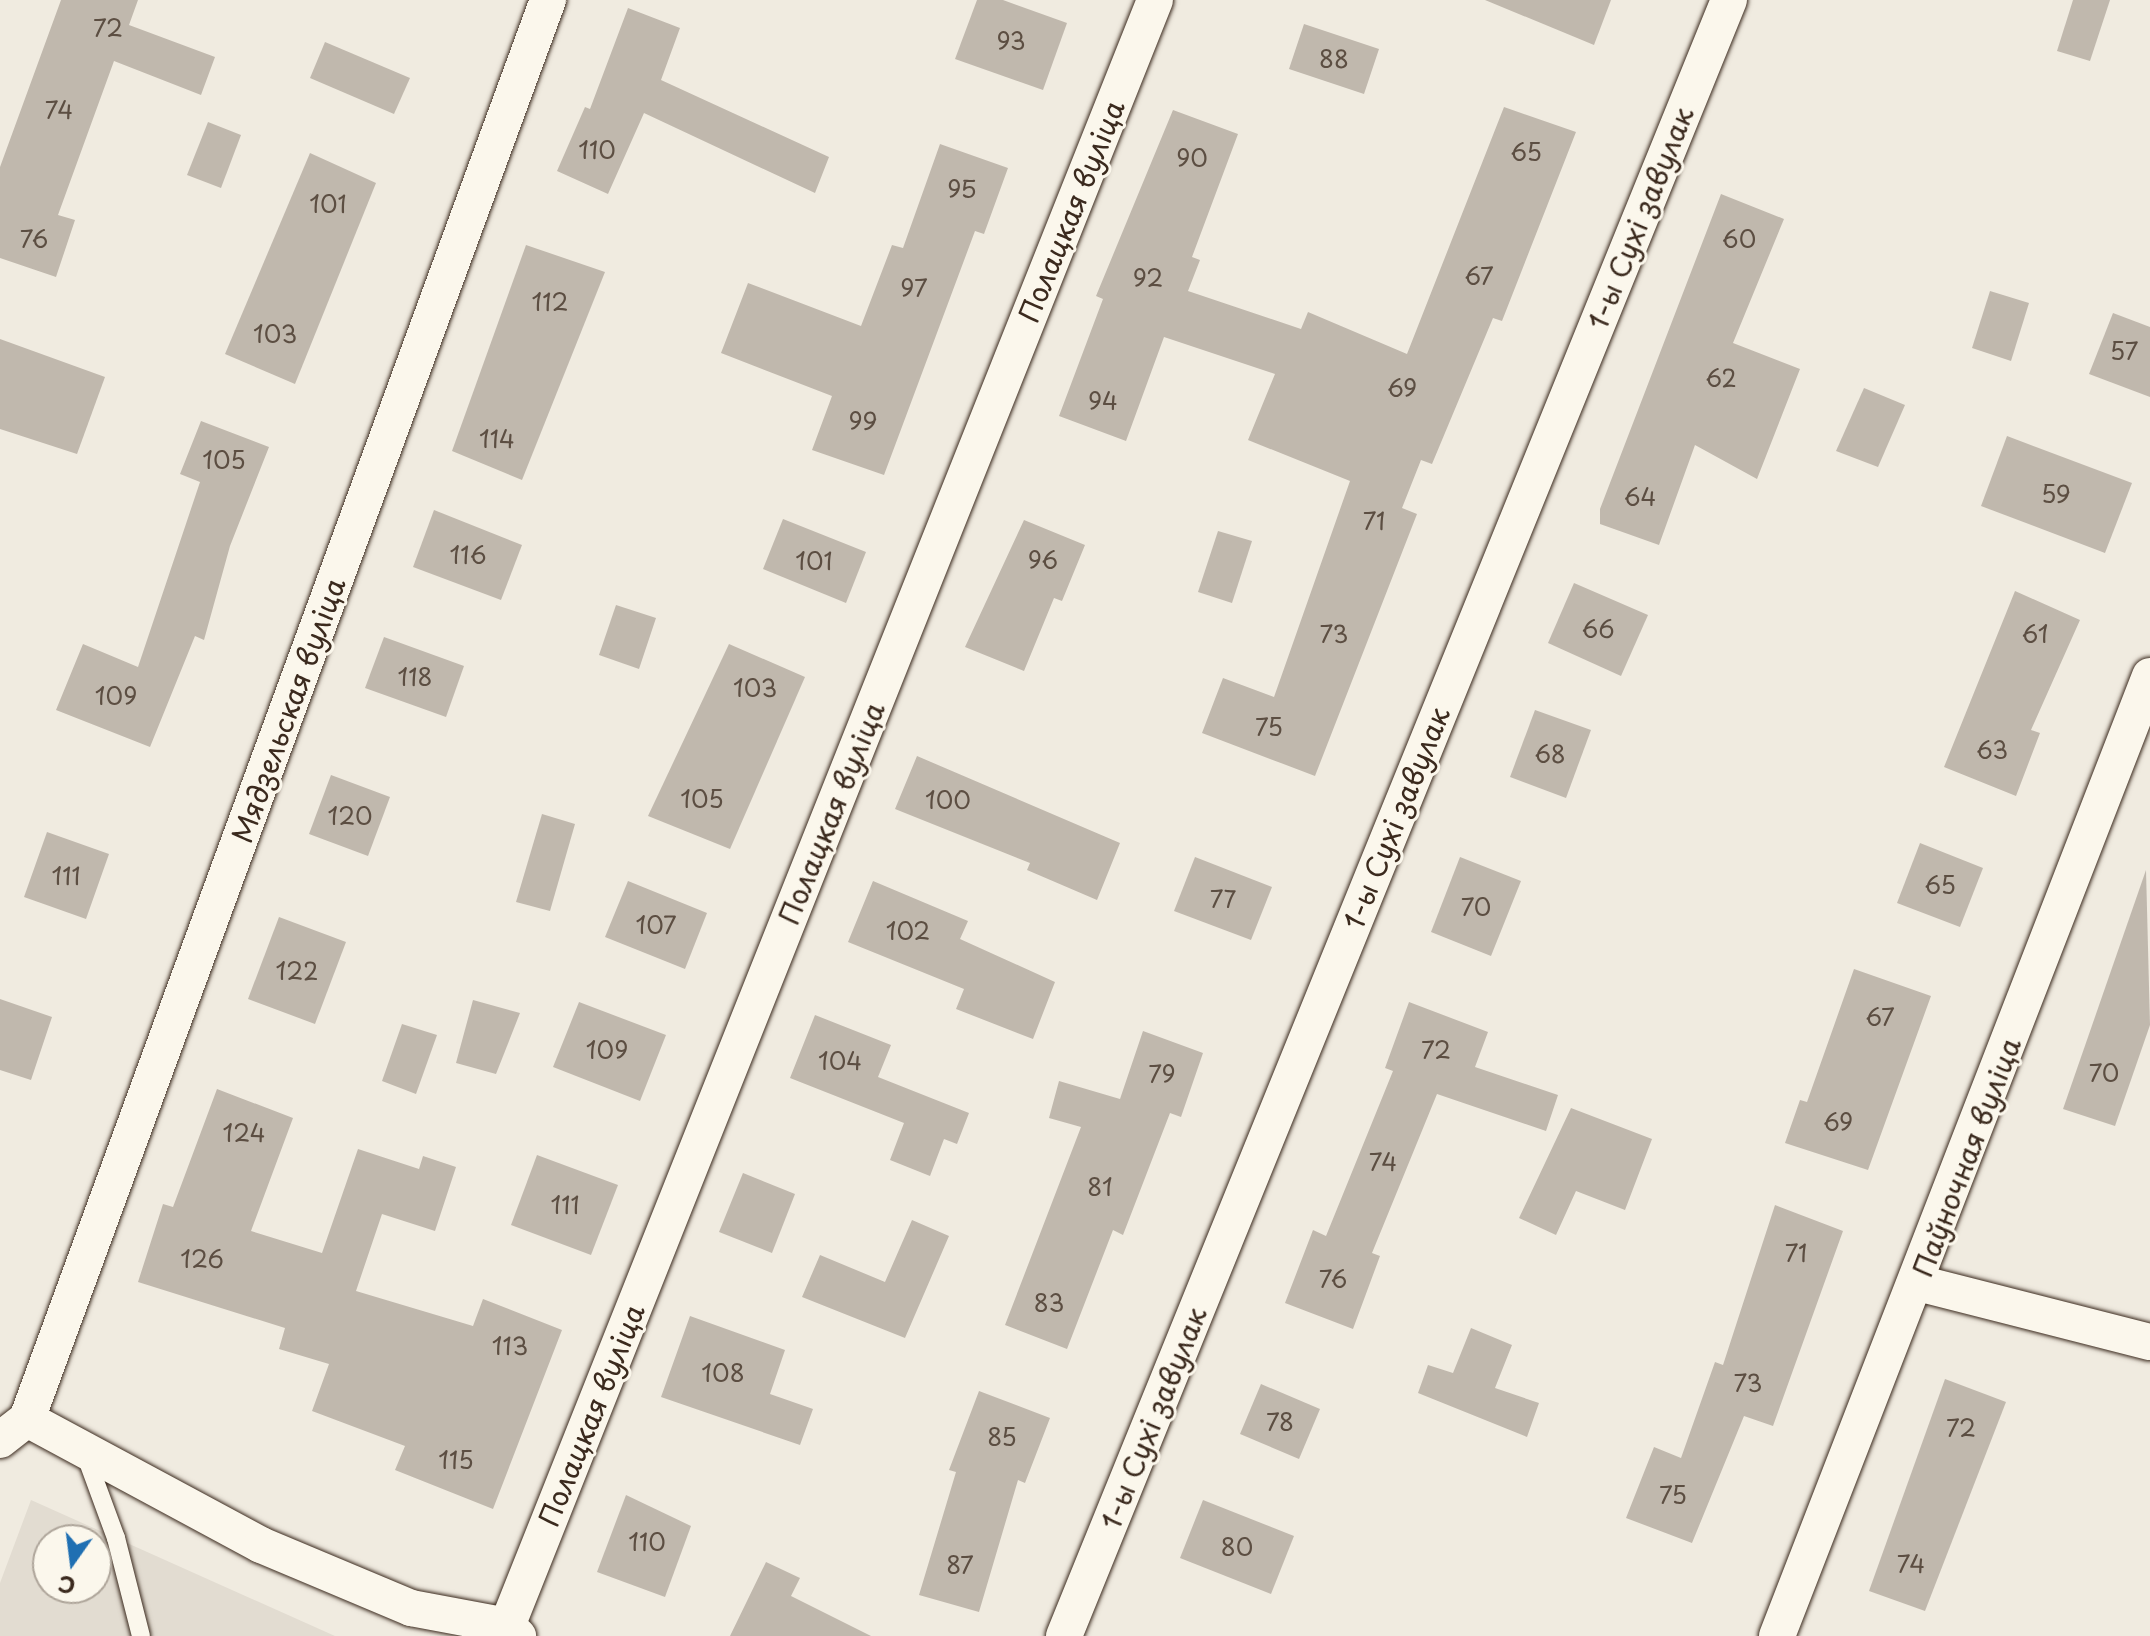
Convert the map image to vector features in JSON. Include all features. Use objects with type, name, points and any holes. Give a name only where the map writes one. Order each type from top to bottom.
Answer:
[{"type":"street","name":"Мядзельская вуліца","points":[[13,1430],[548,0]]},
{"type":"street","name":"Полацкая вуліца","points":[[512,1631],[1155,0]]},
{"type":"street","name":"1-ы Сухі завулак","points":[[1064,1636],[1729,0]]},
{"type":"street","name":"Паўночная вуліца","points":[[1777,1636],[1918,1283],[2150,676]]},
{"type":"street","points":[[1918,1283],[2150,1342]]},
{"type":"street","points":[[13,1430],[83,1449],[261,1545],[397,1602],[512,1631]]},
{"type":"lane","points":[[83,1449],[116,1538],[141,1636]]},
{"type":"shaded area","points":[[31,1500],[85,1524],[32,1524],[32,1604],[112,1604],[112,1536],[335,1636],[0,1636],[0,1583]]},
{"type":"building","points":[[61,0],[138,0],[129,25],[215,57],[201,95],[114,61],[58,215],[75,220],[56,277],[0,258],[0,167]]},
{"type":"building","points":[[977,0],[1003,0],[1067,23],[1043,90],[955,59]]},
{"type":"building","points":[[1485,0],[1611,0],[1594,45]]},
{"type":"building","points":[[2073,0],[2110,0],[2090,61],[2057,51]]},
{"type":"building","points":[[628,8],[680,28],[661,80],[829,157],[815,193],[644,113],[608,194],[557,171],[585,107],[590,109]]},
{"type":"building","points":[[1304,24],[1379,49],[1364,94],[1289,69]]},
{"type":"building","points":[[325,42],[410,78],[394,114],[310,78]]},
{"type":"building","points":[[1504,107],[1576,132],[1502,321],[1493,318],[1432,464],[1421,460],[1402,508],[1417,514],[1315,776],[1202,733],[1223,678],[1274,697],[1350,481],[1248,440],[1275,374],[1164,337],[1126,441],[1059,416],[1103,299],[1096,296],[1173,110],[1238,134],[1192,257],[1200,260],[1188,291],[1301,329],[1308,312],[1407,354]]},
{"type":"building","points":[[208,122],[241,135],[221,188],[187,175]]},
{"type":"building","points":[[940,144],[1008,168],[984,234],[975,231],[884,475],[812,450],[832,396],[721,353],[748,283],[861,326],[892,245],[903,248]]},
{"type":"building","points":[[310,153],[376,183],[295,384],[225,354]]},
{"type":"building","points":[[1721,194],[1784,219],[1733,343],[1800,369],[1757,479],[1695,445],[1659,545],[1600,524],[1600,509]]},
{"type":"building","points":[[526,245],[605,272],[522,480],[452,451]]},
{"type":"building","points":[[1990,291],[2029,303],[2011,361],[1972,348]]},
{"type":"building","points":[[2113,313],[2150,327],[2150,397],[2089,374]]},
{"type":"building","points":[[0,339],[105,377],[77,454],[0,429]]},
{"type":"building","points":[[1864,388],[1905,405],[1878,467],[1836,451]]},
{"type":"building","points":[[201,421],[269,447],[230,546],[204,640],[195,636],[150,747],[56,710],[83,644],[138,667],[200,482],[180,474]]},
{"type":"building","points":[[2007,436],[2132,483],[2105,553],[1981,506]]},
{"type":"building","points":[[434,510],[522,545],[501,600],[413,567]]},
{"type":"building","points":[[783,519],[866,552],[846,603],[763,569]]},
{"type":"building","points":[[1024,520],[1085,545],[1062,601],[1054,598],[1024,671],[965,647]]},
{"type":"building","points":[[1218,531],[1252,541],[1232,603],[1198,592]]},
{"type":"building","points":[[1574,583],[1648,615],[1621,676],[1548,643]]},
{"type":"building","points":[[2015,591],[2080,620],[2031,730],[2040,733],[2016,796],[1944,767]]},
{"type":"building","points":[[616,605],[656,618],[639,669],[599,655]]},
{"type":"building","points":[[384,637],[464,666],[446,717],[365,688]]},
{"type":"building","points":[[729,644],[805,677],[730,849],[648,816]]},
{"type":"building","points":[[1535,710],[1591,730],[1566,798],[1510,777]]},
{"type":"building","points":[[917,756],[1120,843],[1097,900],[1027,870],[1030,863],[895,809]]},
{"type":"building","points":[[331,775],[390,797],[368,856],[309,834]]},
{"type":"building","points":[[542,814],[575,824],[550,911],[516,902]]},
{"type":"building","points":[[47,832],[109,854],[86,919],[24,897]]},
{"type":"building","points":[[1920,843],[1983,868],[1960,927],[1897,903]]},
{"type":"building","points":[[1195,857],[1272,887],[1251,940],[1174,911]]},
{"type":"building","points":[[1460,857],[1521,881],[1491,956],[1431,932]]},
{"type":"building","points":[[2146,870],[2150,1025],[2115,1126],[2063,1109]]},
{"type":"building","points":[[628,881],[707,913],[685,969],[605,937]]},
{"type":"building","points":[[873,881],[968,921],[960,939],[1055,982],[1033,1039],[956,1009],[964,989],[848,942]]},
{"type":"building","points":[[279,917],[346,942],[315,1024],[248,999]]},
{"type":"building","points":[[1854,969],[1931,996],[1868,1170],[1785,1143],[1800,1100],[1807,1102]]},
{"type":"building","points":[[0,999],[52,1017],[31,1080],[0,1070]]},
{"type":"building","points":[[473,1000],[520,1013],[496,1074],[456,1063]]},
{"type":"building","points":[[579,1002],[666,1035],[640,1101],[553,1067]]},
{"type":"building","points":[[1409,1002],[1488,1032],[1475,1067],[1558,1095],[1546,1131],[1437,1094],[1372,1253],[1380,1256],[1353,1329],[1285,1303],[1313,1230],[1326,1236],[1393,1071],[1385,1068]]},
{"type":"building","points":[[815,1015],[891,1045],[878,1077],[969,1113],[957,1144],[944,1139],[930,1176],[890,1160],[904,1123],[790,1078]]},
{"type":"building","points":[[402,1024],[437,1035],[416,1094],[382,1081]]},
{"type":"building","points":[[1143,1031],[1203,1053],[1181,1117],[1170,1113],[1123,1235],[1113,1230],[1067,1349],[1005,1325],[1081,1127],[1049,1118],[1059,1081],[1120,1099]]},
{"type":"building","points":[[217,1089],[293,1118],[251,1231],[322,1253],[358,1149],[419,1169],[423,1156],[456,1167],[435,1231],[382,1214],[356,1291],[473,1326],[483,1299],[562,1330],[493,1509],[395,1470],[405,1446],[312,1411],[329,1364],[279,1349],[285,1328],[138,1282],[163,1204],[173,1207]]},
{"type":"building","points":[[1571,1108],[1652,1139],[1625,1210],[1576,1191],[1556,1235],[1519,1218]]},
{"type":"building","points":[[537,1155],[618,1185],[591,1255],[511,1225]]},
{"type":"building","points":[[743,1173],[795,1194],[772,1253],[719,1232]]},
{"type":"building","points":[[1775,1205],[1843,1231],[1773,1426],[1744,1416],[1692,1543],[1626,1518],[1654,1447],[1681,1458],[1715,1362],[1723,1365]]},
{"type":"building","points":[[912,1220],[949,1236],[905,1338],[802,1297],[820,1255],[885,1282]]},
{"type":"building","points":[[690,1316],[785,1350],[770,1394],[813,1409],[800,1445],[661,1397]]},
{"type":"building","points":[[1471,1328],[1512,1345],[1495,1388],[1539,1403],[1527,1437],[1418,1393],[1428,1365],[1453,1373]]},
{"type":"building","points":[[1945,1379],[2006,1402],[1925,1611],[1869,1591]]},
{"type":"building","points":[[1261,1384],[1320,1409],[1299,1459],[1240,1434]]},
{"type":"building","points":[[979,1391],[1050,1418],[1025,1483],[1018,1480],[979,1612],[919,1595],[956,1472],[949,1470]]},
{"type":"building","points":[[626,1495],[691,1526],[665,1597],[597,1572]]},
{"type":"building","points":[[1203,1500],[1294,1536],[1271,1594],[1180,1558]]},
{"type":"building","points":[[766,1562],[800,1578],[791,1596],[871,1636],[730,1636]]}]
